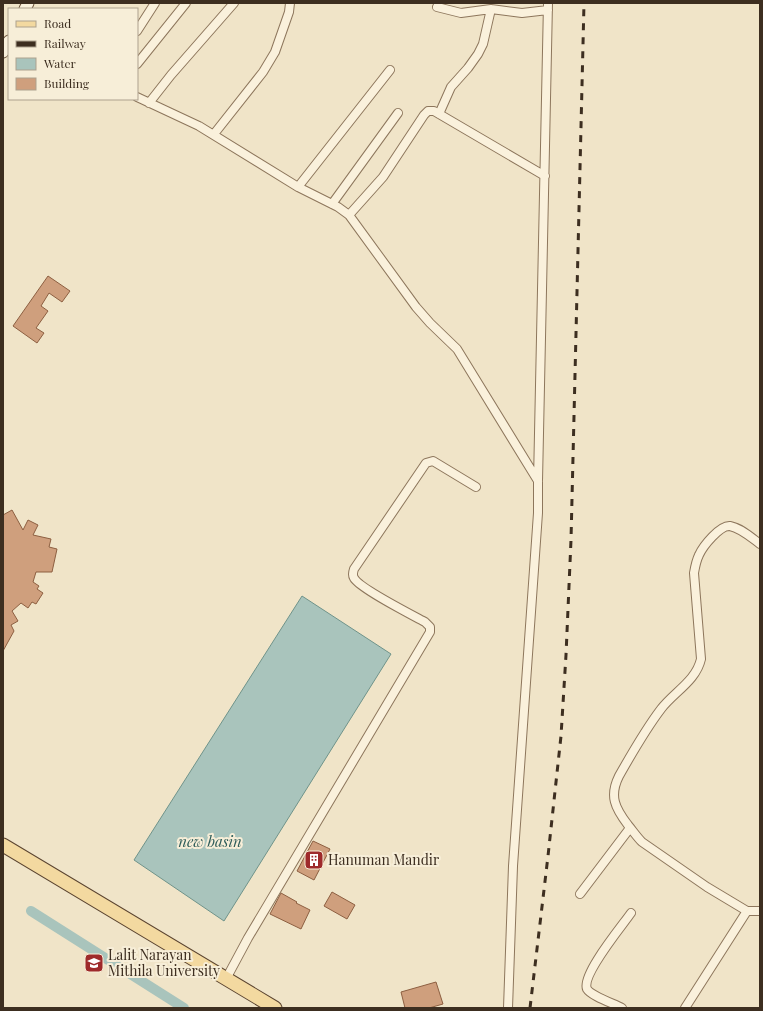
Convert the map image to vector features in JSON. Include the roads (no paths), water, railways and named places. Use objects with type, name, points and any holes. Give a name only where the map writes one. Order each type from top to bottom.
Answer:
[{"type":"main road","points":[[3,52],[8,42]]},
{"type":"main road","points":[[3,845],[275,1008]]},
{"type":"street","points":[[138,29],[155,3]]},
{"type":"street","points":[[138,63],[186,3]]},
{"type":"street","points":[[149,103],[171,75],[234,3]]},
{"type":"street","points":[[214,134],[263,72],[275,52],[289,12],[290,3]]},
{"type":"street","points":[[437,7],[461,13],[491,9],[522,13],[548,7],[538,513],[513,866],[508,1008]]},
{"type":"street","points":[[439,114],[451,87],[468,68],[484,44],[491,9]]},
{"type":"street","points":[[298,187],[390,70]]},
{"type":"street","points":[[138,97],[214,134],[246,156],[298,187],[332,204],[348,215],[416,307],[457,349],[538,481]]},
{"type":"street","points":[[348,215],[383,177],[428,111],[434,111],[545,176]]},
{"type":"street","points":[[332,204],[398,113]]},
{"type":"street","points":[[226,979],[248,938],[430,632],[430,627],[426,622],[364,588],[354,578],[354,569],[426,463],[433,461],[476,487]]},
{"type":"street","points":[[760,544],[732,526],[726,526],[722,528],[704,546],[699,555],[694,573],[701,659],[699,667],[694,676],[660,710],[616,782],[614,795],[614,803],[618,811],[637,837],[650,848],[707,887],[747,910],[760,911]]},
{"type":"street","points":[[580,894],[630,828]]},
{"type":"street","points":[[685,1008],[747,910]]},
{"type":"street","points":[[622,1008],[592,994],[587,988],[586,983],[602,952],[631,913]]},
{"type":"water","name":"new basin","points":[[302,596],[391,654],[224,921],[134,860]]},
{"type":"waterway","points":[[31,911],[184,1008]]},
{"type":"railway","points":[[530,1008],[561,736],[566,655],[571,540],[584,3]]},
{"type":"place","name":"Hanuman Mandir","points":[[314,860]]},
{"type":"place","name":"Lalit Narayan Mithila University","points":[[94,963]]}]
